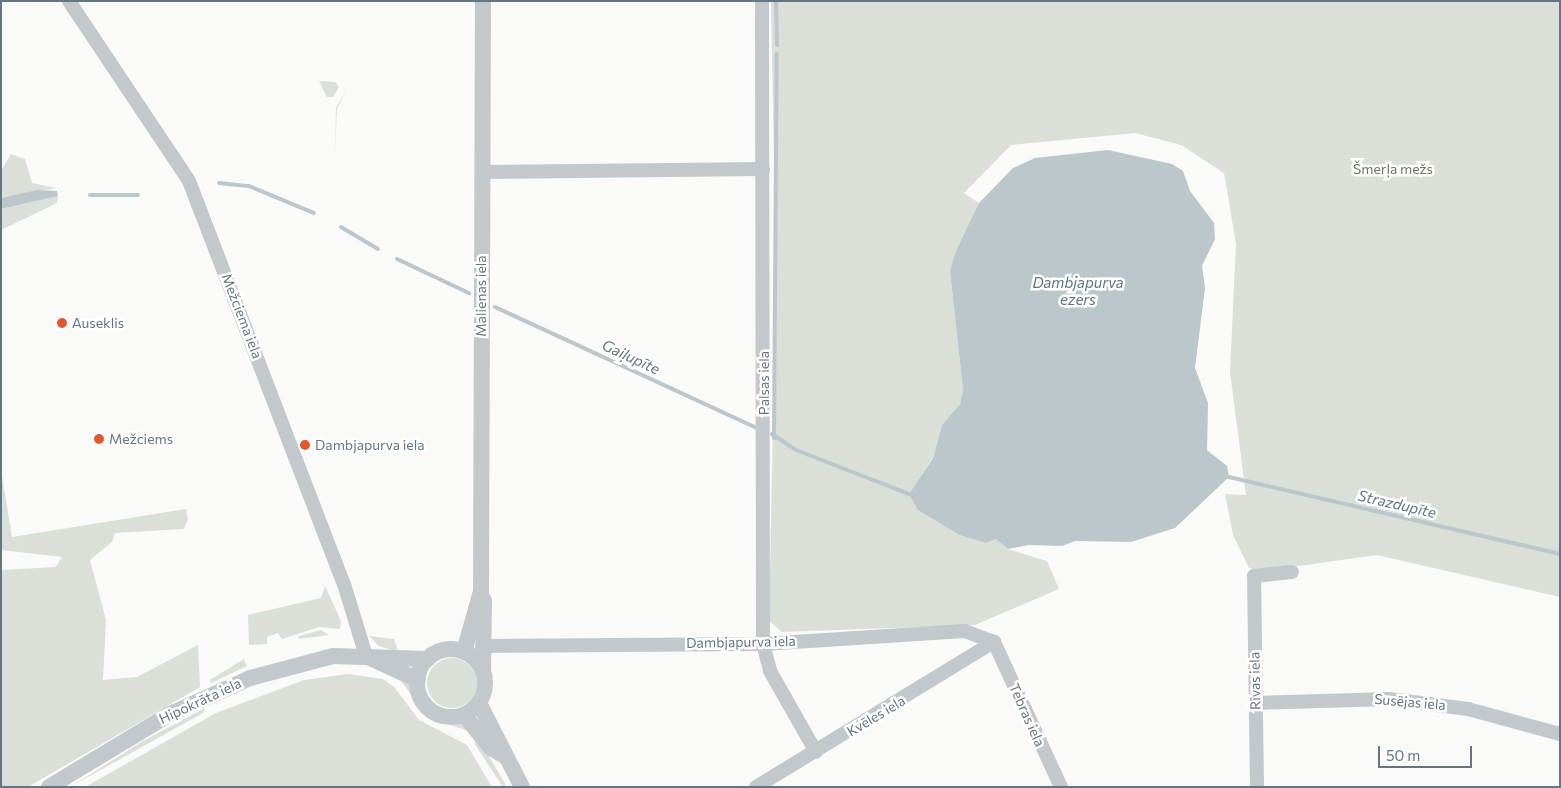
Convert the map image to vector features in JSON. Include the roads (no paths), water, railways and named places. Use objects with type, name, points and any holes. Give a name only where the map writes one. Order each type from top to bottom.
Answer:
[{"type":"street","name":"Mežciema iela","points":[[69,1],[189,181],[344,584],[366,656]]},
{"type":"street","name":"Malienas iela","points":[[482,1],[481,591],[486,646],[483,672]]},
{"type":"street","name":"Palsas iela","points":[[762,1],[763,644],[770,671],[816,752]]},
{"type":"street","points":[[482,172],[763,169]]},
{"type":"street","name":"Rīvas iela","points":[[1257,787],[1254,576],[1292,572]]},
{"type":"street","name":"Malienas iela","points":[[464,652],[481,591]]},
{"type":"street","name":"Dambjapurva iela","points":[[486,646],[763,644],[964,631],[994,642]]},
{"type":"street","name":"Kvēles iela","points":[[756,787],[994,642]]},
{"type":"street","name":"Tebras iela","points":[[994,642],[1061,787]]},
{"type":"street","points":[[443,650],[464,652],[483,672],[485,688],[479,703],[464,715],[434,712],[420,695],[418,680],[428,659],[443,650]]},
{"type":"street","name":"Hipokrāta iela","points":[[49,787],[170,714],[250,678],[314,658],[366,656],[428,659]]},
{"type":"street","name":"Hipokrāta iela","points":[[366,656],[418,680]]},
{"type":"street","name":"Susējas iela","points":[[1256,703],[1416,702],[1468,709],[1560,734]]},
{"type":"street","points":[[479,703],[503,755],[522,787]]},
{"type":"street","points":[[464,715],[491,748],[503,755]]},
{"type":"water","name":"Dambjapurva ezers","points":[[1108,150],[1172,164],[1183,171],[1190,191],[1214,223],[1215,239],[1202,266],[1205,288],[1195,368],[1208,403],[1207,450],[1227,466],[1229,477],[1175,528],[1131,542],[1075,541],[1062,546],[1029,545],[1008,549],[996,539],[986,543],[960,535],[918,510],[909,494],[933,458],[942,425],[960,404],[963,390],[950,271],[956,251],[979,203],[1013,168],[1035,158]]},
{"type":"water","points":[[38,190],[57,191],[58,196],[1,209],[1,198]]},
{"type":"waterway","points":[[776,1],[777,45]]},
{"type":"waterway","points":[[774,438],[777,54]]},
{"type":"waterway","name":"Gaiļupīte","points":[[219,183],[249,186],[314,213]]},
{"type":"waterway","name":"Gaiļupīte","points":[[90,195],[138,195]]},
{"type":"waterway","name":"Gaiļupīte","points":[[341,227],[378,249]]},
{"type":"waterway","name":"Gaiļupīte","points":[[397,259],[469,293]]},
{"type":"waterway","name":"Gaiļupīte","points":[[495,307],[757,428]]},
{"type":"waterway","name":"Gaiļupīte","points":[[772,434],[796,450],[909,494]]},
{"type":"waterway","name":"Strazdupīte","points":[[1229,477],[1560,554]]},
{"type":"place","name":"Auseklis","points":[[62,323]]},
{"type":"place","name":"Mežciems","points":[[99,439]]},
{"type":"place","name":"Dambjapurva iela","points":[[305,445]]},
{"type":"park label","name":"Šmerļa mežs","points":[[1393,169]]}]
